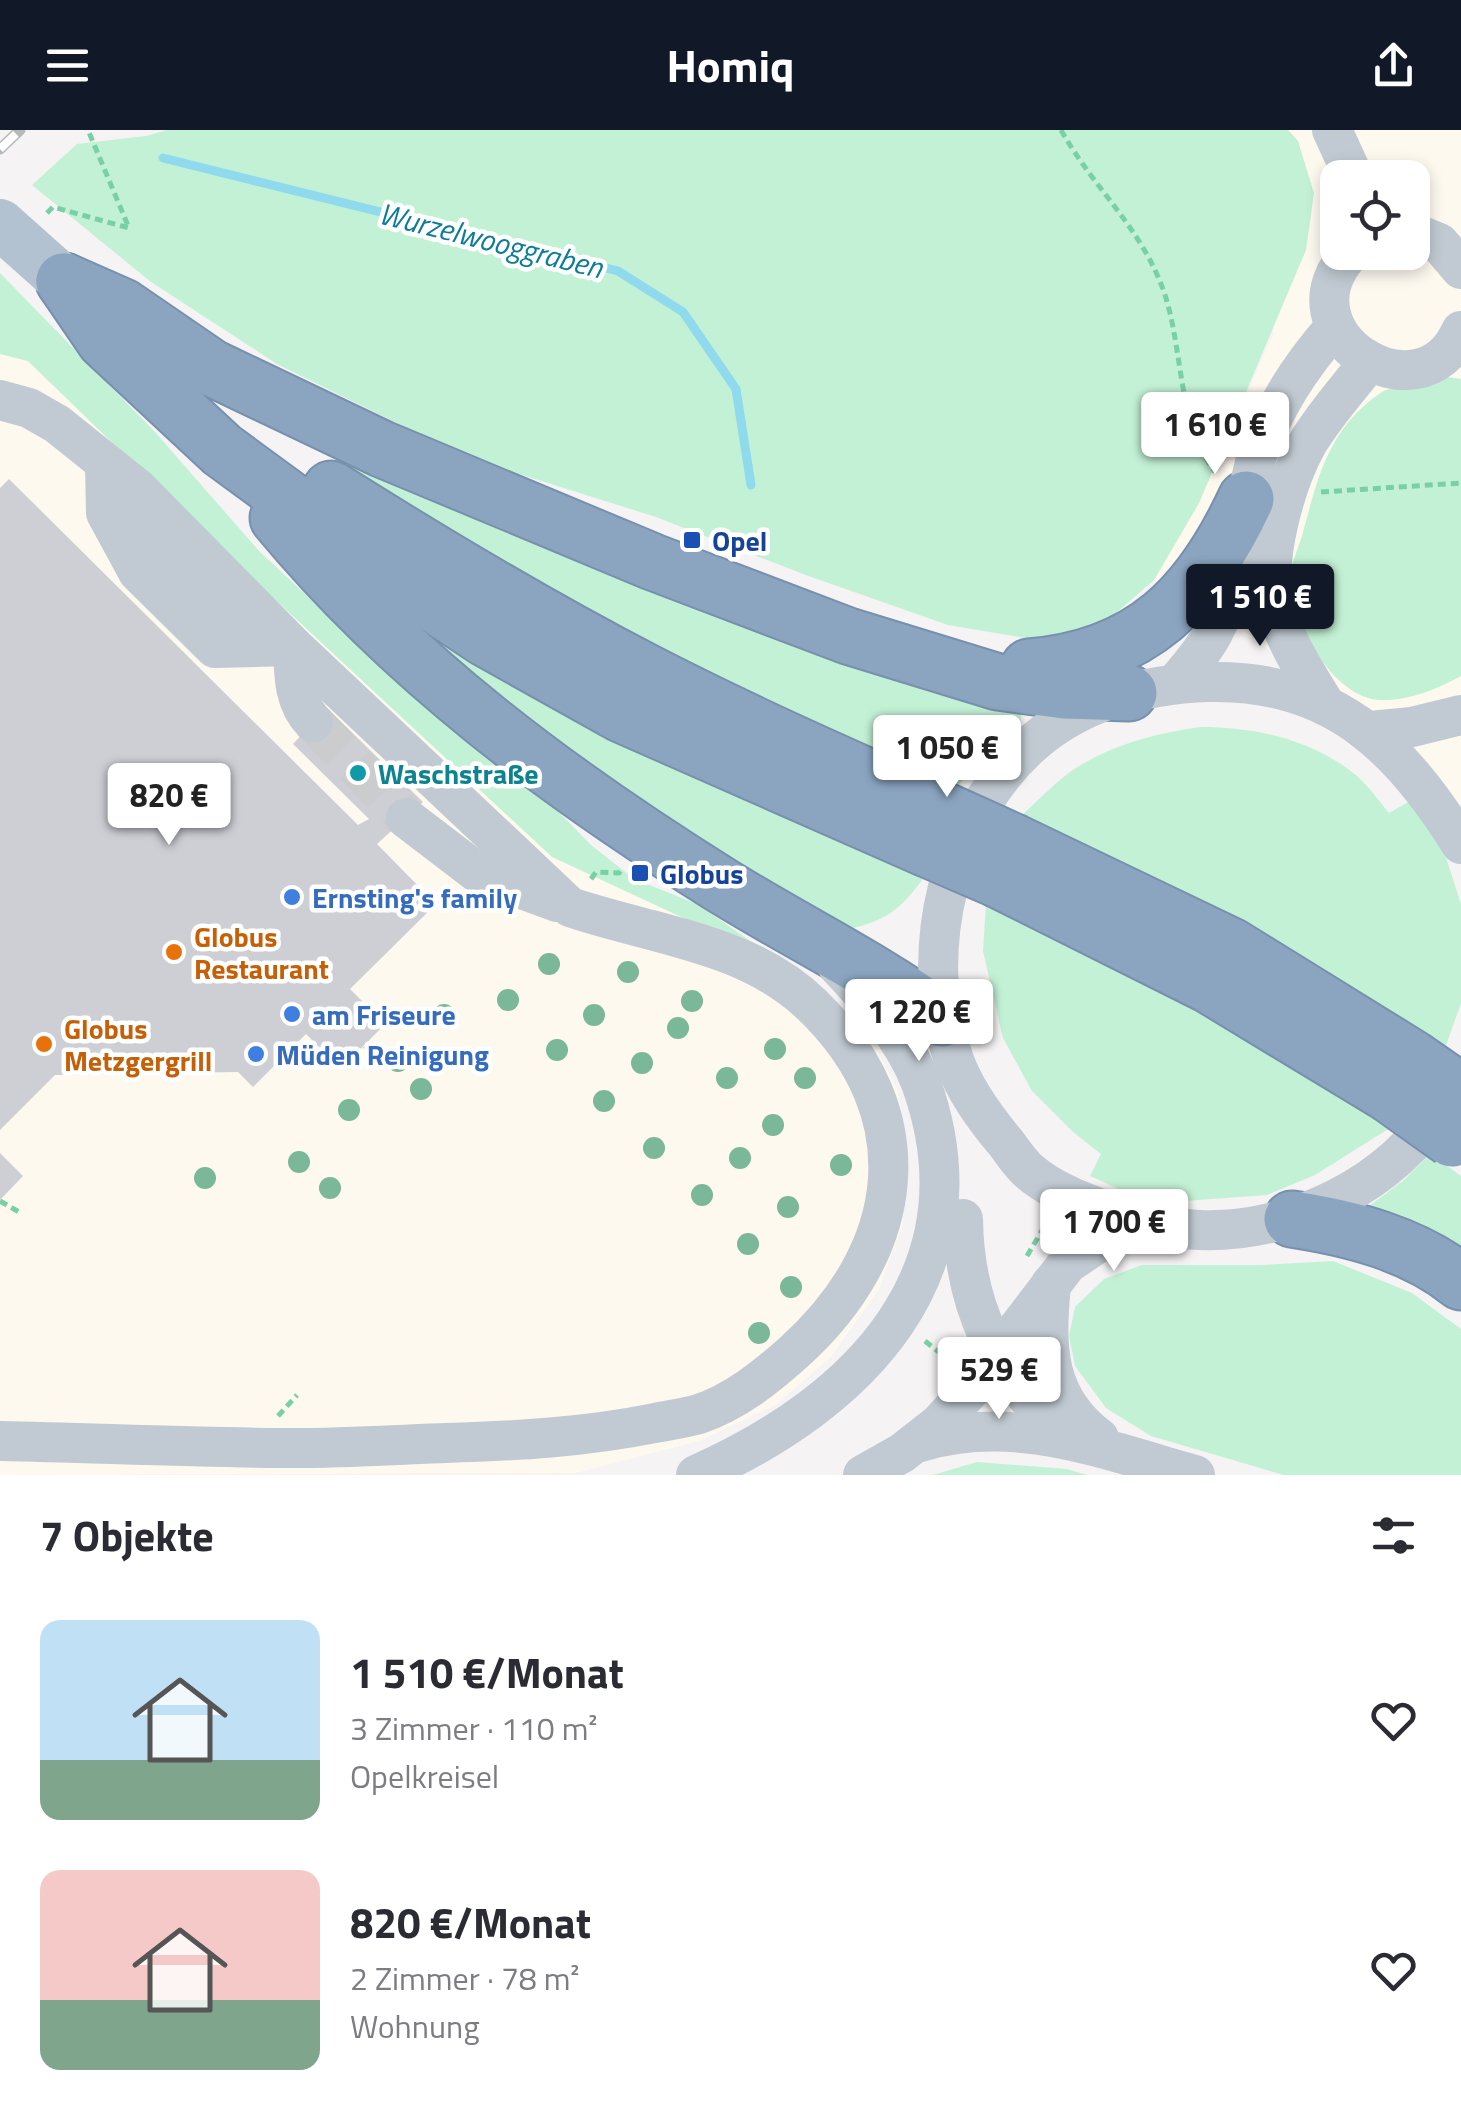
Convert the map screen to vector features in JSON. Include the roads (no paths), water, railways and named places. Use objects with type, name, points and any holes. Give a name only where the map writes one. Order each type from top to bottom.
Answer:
[{"type":"highway","points":[[64,281],[105,341],[222,450],[417,594],[485,638],[621,714],[934,829],[1008,861],[1209,985],[1421,1074],[1458,1126]]},
{"type":"highway","points":[[64,281],[123,306],[212,368],[382,449],[653,562],[848,636],[998,682],[1065,691],[1152,688]]},
{"type":"highway","points":[[64,281],[238,428],[457,568],[648,673],[806,750],[934,829]]},
{"type":"highway","points":[[222,450],[320,568],[461,702],[656,844],[884,978],[942,1019]]},
{"type":"highway","points":[[912,656],[1006,668],[1041,666],[1101,654],[1132,639],[1174,608],[1202,579],[1251,490]]},
{"type":"highway","points":[[1292,1219],[1385,1240],[1461,1282]]},
{"type":"main road","points":[[0,224],[64,281]]},
{"type":"street","points":[[1332,130],[1346,160]]},
{"type":"street","points":[[1430,239],[1440,243],[1461,269]]},
{"type":"street","points":[[1338,270],[1330,296],[1334,328],[1348,348],[1368,363],[1392,370],[1416,368],[1439,358],[1460,337]]},
{"type":"street","points":[[1334,328],[1314,351],[1271,419],[1220,618],[1201,652],[1152,688],[1072,716],[1035,741],[1002,777],[981,809],[960,851],[945,897],[939,945],[942,1019],[965,1086],[1030,1172],[1078,1198],[1142,1222],[1198,1230],[1228,1230],[1292,1219],[1350,1191],[1413,1141],[1438,1109],[1421,1074]]},
{"type":"street","points":[[1251,490],[1309,441],[1368,363]]},
{"type":"street","points":[[0,400],[29,408],[57,424],[136,488],[293,646],[570,907]]},
{"type":"street","points":[[105,465],[106,514],[138,572],[215,648],[293,646]]},
{"type":"street","points":[[1251,490],[1272,554],[1274,602],[1298,659],[1326,706]]},
{"type":"street","points":[[293,646],[294,685],[306,714],[314,722]]},
{"type":"street","points":[[1152,688],[1254,684],[1326,706],[1370,730],[1404,764],[1429,793],[1461,844]]},
{"type":"street","points":[[1370,730],[1461,715]]},
{"type":"street","points":[[0,1441],[279,1448],[542,1440],[700,1413],[762,1381],[814,1334],[855,1283],[884,1220],[890,1157],[876,1095],[844,1041],[810,1003],[767,970],[716,948],[614,922],[478,873],[406,818]]},
{"type":"street","points":[[696,1475],[798,1419],[856,1372],[910,1301],[932,1244],[942,1195],[939,1148],[920,1080],[888,1025],[807,933]]},
{"type":"street","points":[[965,1086],[965,1266],[996,1356],[1028,1402],[1064,1436]]},
{"type":"street","points":[[731,1475],[813,1432],[856,1402],[889,1372],[918,1337],[934,1309],[949,1274],[963,1218]]},
{"type":"street","points":[[863,1475],[916,1444],[960,1402],[1067,1264],[1101,1241],[1142,1222]]},
{"type":"street","points":[[1051,1284],[1046,1332],[1053,1374],[1073,1415],[1123,1455]]},
{"type":"street","points":[[916,1444],[968,1432],[1064,1436],[1195,1475]]},
{"type":"waterway","name":"Wurzelwooggraben","points":[[163,158],[618,271],[683,312],[736,389],[751,485]]},
{"type":"tunnel","points":[[313,722],[406,818]]},
{"type":"railway","points":[[0,149],[20,130]]},
{"type":"place","name":"Opel","points":[[692,540]]},
{"type":"place","name":"Waschstraße","points":[[358,773]]},
{"type":"place","name":"Globus","points":[[640,873]]},
{"type":"place","name":"Ernsting's family","points":[[292,897]]},
{"type":"place","name":"Globus Restaurant","points":[[174,952]]},
{"type":"place","name":"am Friseure","points":[[292,1014]]},
{"type":"place","name":"Globus Metzgergrill","points":[[44,1044]]},
{"type":"place","name":"Müden Reinigung","points":[[256,1054]]}]
